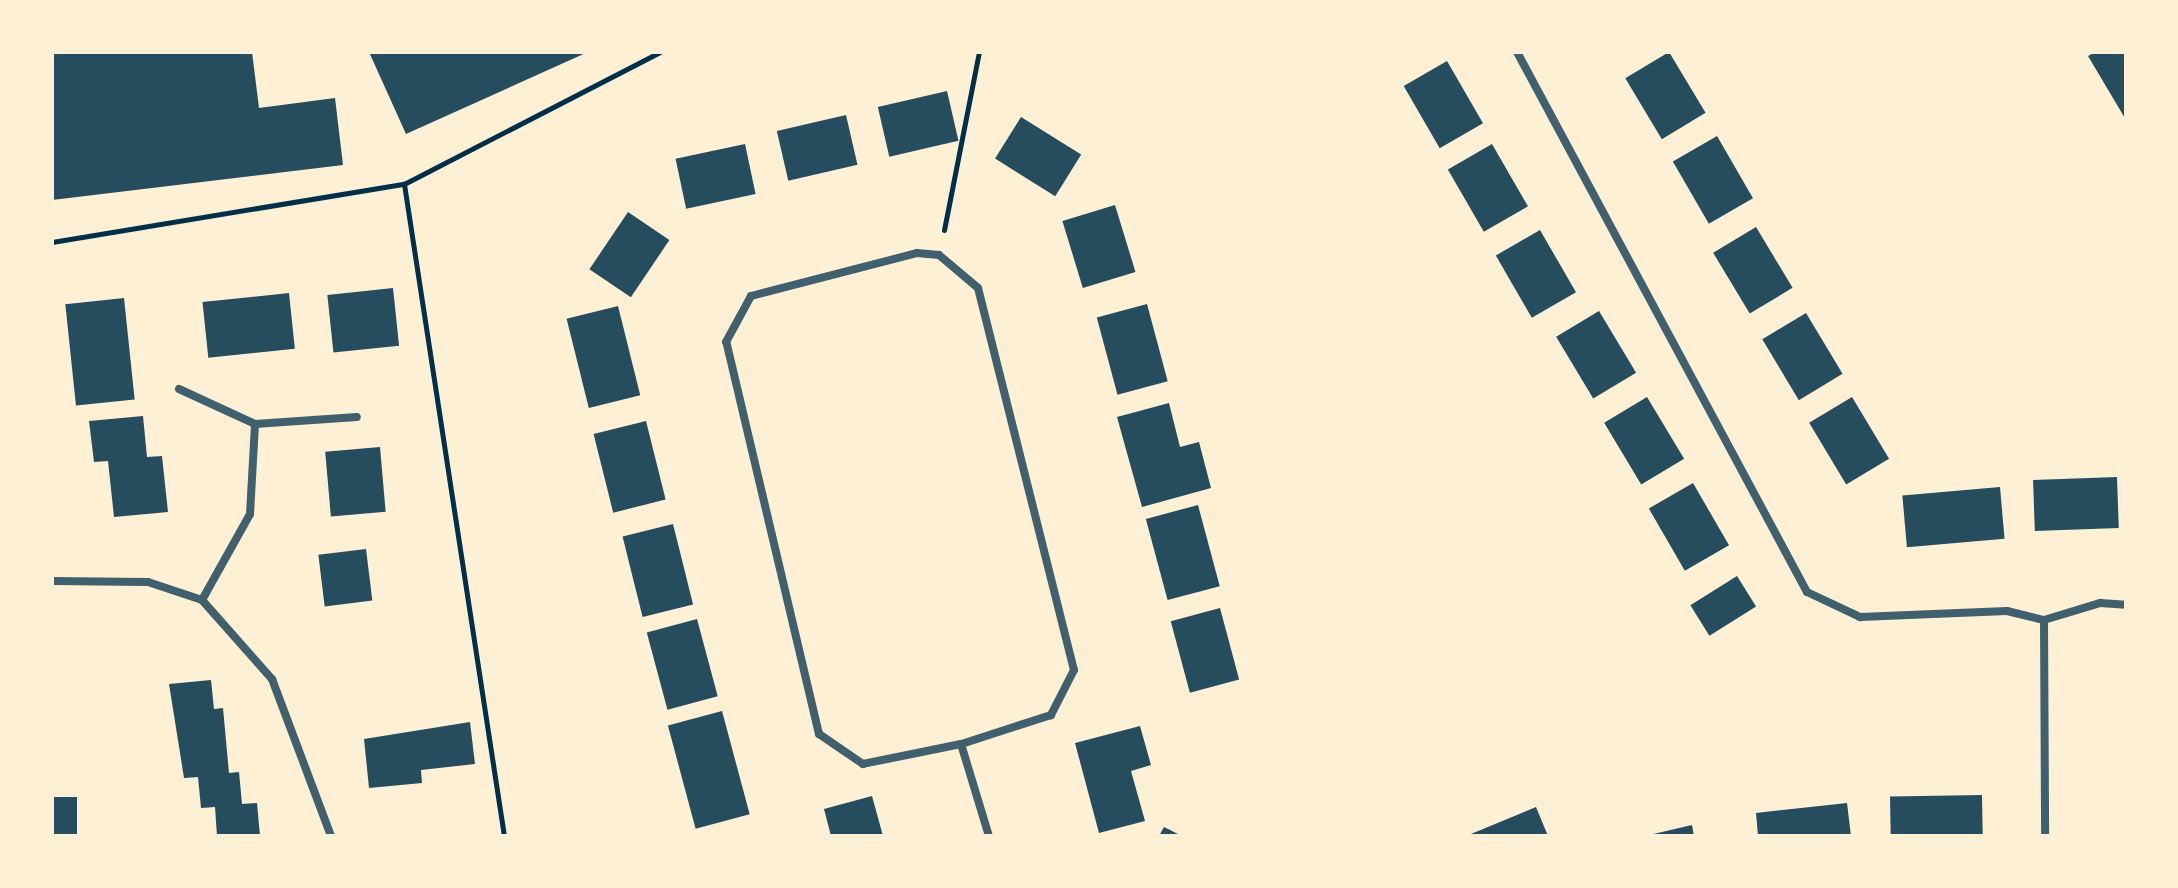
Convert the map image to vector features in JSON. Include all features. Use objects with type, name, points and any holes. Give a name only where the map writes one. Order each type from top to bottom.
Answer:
[{"type":"street","points":[[1517,52],[1807,592],[1860,617],[2007,611],[2044,620],[2100,603],[2126,605]]},
{"type":"street","points":[[917,253],[939,255],[978,288],[1074,670],[1051,715],[961,744],[863,764],[819,734],[726,342],[751,296],[917,253]]},
{"type":"street","points":[[179,389],[255,424],[357,417]]},
{"type":"street","points":[[202,600],[250,514],[255,424]]},
{"type":"street","points":[[52,581],[148,582],[202,600],[272,679],[331,836]]},
{"type":"street","points":[[2044,620],[2045,836]]},
{"type":"street","points":[[961,744],[989,836]]},
{"type":"path","points":[[52,242],[404,184],[660,52]]},
{"type":"path","points":[[939,255],[979,52]]},
{"type":"path","points":[[404,184],[504,836]]},
{"type":"building","points":[[52,52],[252,52],[259,108],[335,98],[343,165],[52,200]]},
{"type":"building","points":[[369,52],[588,52],[406,134]]},
{"type":"building","points":[[1669,52],[1706,113],[1662,139],[1625,78]]},
{"type":"building","points":[[2095,52],[2126,52],[2126,120],[2088,56]]},
{"type":"building","points":[[1447,61],[1483,123],[1440,148],[1404,86]]},
{"type":"building","points":[[947,91],[958,141],[889,157],[878,107]]},
{"type":"building","points":[[846,115],[857,165],[788,181],[777,131]]},
{"type":"building","points":[[1021,117],[1081,155],[1055,196],[995,159]]},
{"type":"building","points":[[1717,136],[1753,198],[1709,224],[1673,162]]},
{"type":"building","points":[[745,144],[756,194],[686,209],[676,159]]},
{"type":"building","points":[[1492,144],[1528,206],[1484,232],[1448,170]]},
{"type":"building","points":[[1115,205],[1135,272],[1083,288],[1062,221]]},
{"type":"building","points":[[628,212],[669,240],[631,297],[589,269]]},
{"type":"building","points":[[1756,227],[1793,288],[1750,314],[1713,253]]},
{"type":"building","points":[[1540,230],[1576,292],[1532,318],[1496,256]]},
{"type":"building","points":[[393,288],[399,346],[333,353],[327,295]]},
{"type":"building","points":[[289,293],[295,349],[208,358],[202,302]]},
{"type":"building","points":[[124,298],[135,399],[76,406],[65,304]]},
{"type":"building","points":[[1147,304],[1168,381],[1117,395],[1097,317]]},
{"type":"building","points":[[618,306],[640,395],[589,408],[567,319]]},
{"type":"building","points":[[1599,311],[1636,373],[1593,398],[1556,337]]},
{"type":"building","points":[[1806,313],[1843,374],[1799,400],[1762,339]]},
{"type":"building","points":[[1647,397],[1684,459],[1641,484],[1604,423]]},
{"type":"building","points":[[1852,397],[1889,459],[1846,484],[1809,423]]},
{"type":"building","points":[[1169,403],[1180,447],[1199,442],[1211,488],[1142,507],[1117,417]]},
{"type":"building","points":[[143,416],[147,457],[162,456],[168,512],[114,517],[108,461],[94,462],[89,421]]},
{"type":"building","points":[[646,421],[666,500],[613,513],[594,434]]},
{"type":"building","points":[[380,447],[386,512],[331,517],[325,452]]},
{"type":"building","points":[[2117,477],[2119,528],[2035,531],[2033,480]]},
{"type":"building","points":[[1693,483],[1729,545],[1685,571],[1649,508]]},
{"type":"building","points":[[2000,487],[2005,539],[1907,547],[1902,496]]},
{"type":"building","points":[[1198,505],[1220,586],[1168,600],[1146,519]]},
{"type":"building","points":[[673,524],[693,605],[643,617],[623,537]]},
{"type":"building","points":[[366,549],[372,601],[325,606],[318,555]]},
{"type":"building","points":[[1737,576],[1756,607],[1709,636],[1690,605]]},
{"type":"building","points":[[1220,608],[1239,679],[1190,693],[1171,621]]},
{"type":"building","points":[[697,619],[718,696],[667,710],[647,632]]},
{"type":"building","points":[[211,680],[214,709],[223,708],[229,773],[239,772],[242,804],[257,803],[260,836],[217,836],[215,807],[201,808],[198,777],[184,778],[169,684]]},
{"type":"building","points":[[722,711],[750,814],[696,829],[668,725]]},
{"type":"building","points":[[470,722],[475,764],[421,770],[422,783],[369,788],[364,739]]},
{"type":"building","points":[[1140,726],[1151,765],[1131,771],[1145,821],[1099,833],[1075,743]]},
{"type":"building","points":[[1982,795],[1983,836],[1891,836],[1890,797]]},
{"type":"building","points":[[872,796],[883,836],[831,836],[824,809]]},
{"type":"building","points":[[52,797],[77,797],[77,836],[52,836]]},
{"type":"building","points":[[1847,803],[1851,836],[1758,836],[1756,813]]},
{"type":"building","points":[[1536,807],[1548,836],[1466,836]]},
{"type":"building","points":[[1692,825],[1694,836],[1649,836],[1649,835]]},
{"type":"building","points":[[1164,827],[1182,836],[1159,836]]}]
